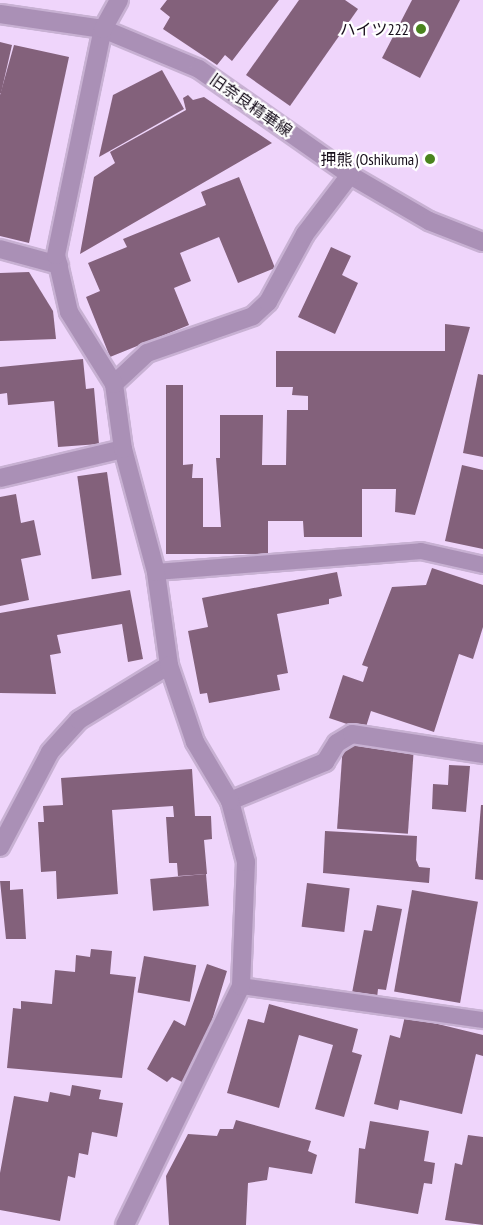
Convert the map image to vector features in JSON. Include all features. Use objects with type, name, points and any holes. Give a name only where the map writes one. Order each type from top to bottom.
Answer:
[{"type":"street","points":[[119,0],[103,29],[56,255],[69,312],[114,384],[123,449],[156,572],[169,665],[195,742],[230,801],[246,862],[241,986],[125,1225]]},
{"type":"street","name":"旧奈良精華線","points":[[0,14],[103,29],[199,69],[350,175],[429,221],[483,242]]},
{"type":"street","points":[[114,384],[147,353],[253,316],[268,302],[305,234],[350,175]]},
{"type":"street","points":[[0,249],[59,265]]},
{"type":"street","points":[[0,478],[123,449]]},
{"type":"street","points":[[0,847],[50,752],[79,720],[169,665]]},
{"type":"street","points":[[230,801],[325,762],[337,743],[352,734],[483,754]]},
{"type":"lane","points":[[156,572],[421,551],[483,565]]},
{"type":"lane","points":[[241,986],[483,1020]]},
{"type":"building","points":[[167,0],[279,0],[232,61],[225,55],[217,65],[163,29],[170,17],[160,9]]},
{"type":"building","points":[[299,0],[345,0],[358,9],[290,106],[246,75]]},
{"type":"building","name":"ハイツ222","points":[[412,0],[460,0],[420,78],[382,58]]},
{"type":"building","points":[[0,42],[12,45],[1,93],[0,93]]},
{"type":"building","points":[[14,45],[69,57],[29,243],[0,236],[0,95]]},
{"type":"building","points":[[162,70],[184,109],[99,157],[113,95]]},
{"type":"building","points":[[188,95],[193,100],[204,97],[272,143],[80,254],[94,177],[115,163],[110,152],[186,110],[183,98]]},
{"type":"building","points":[[239,177],[275,268],[238,283],[219,237],[180,253],[191,281],[174,288],[189,325],[110,357],[86,297],[100,291],[88,263],[127,247],[123,239],[206,205],[201,192]]},
{"type":"building","points":[[331,247],[351,256],[342,275],[358,283],[335,334],[298,317]]},
{"type":"building","points":[[29,272],[53,311],[56,339],[0,341],[0,273]]},
{"type":"building","points":[[445,324],[470,327],[415,515],[395,512],[396,489],[362,489],[362,537],[304,537],[303,521],[268,521],[268,554],[166,554],[166,385],[183,385],[183,465],[193,464],[192,478],[203,478],[203,527],[221,527],[216,458],[220,458],[220,415],[263,415],[262,465],[286,465],[287,410],[308,410],[308,396],[292,395],[293,387],[276,387],[276,351],[445,351]]},
{"type":"building","points":[[83,359],[86,389],[94,388],[99,444],[58,447],[54,401],[8,405],[7,393],[0,394],[0,367]]},
{"type":"building","points":[[478,374],[483,375],[483,457],[463,453]]},
{"type":"building","points":[[462,465],[483,470],[483,549],[445,541]]},
{"type":"building","points":[[107,472],[121,575],[92,579],[77,476]]},
{"type":"building","points":[[16,494],[21,523],[34,520],[41,555],[21,559],[29,600],[0,606],[0,497]]},
{"type":"building","points":[[432,568],[483,585],[483,627],[473,659],[459,654],[434,732],[371,711],[365,730],[329,718],[343,675],[363,682],[368,667],[362,665],[392,587],[426,585]]},
{"type":"building","points":[[337,572],[342,596],[329,599],[329,604],[277,614],[288,673],[277,675],[280,690],[209,703],[207,693],[200,694],[188,631],[208,627],[202,598]]},
{"type":"building","points":[[130,590],[143,659],[128,662],[122,624],[57,635],[61,653],[50,655],[56,694],[0,693],[0,613]]},
{"type":"building","points":[[343,744],[414,749],[408,834],[337,829]]},
{"type":"building","points":[[449,765],[470,766],[466,812],[432,809],[433,784],[448,785]]},
{"type":"building","points":[[192,769],[195,816],[211,816],[212,839],[204,840],[207,874],[178,876],[177,863],[169,863],[166,817],[174,817],[173,806],[112,810],[118,894],[57,899],[56,871],[41,872],[38,822],[44,822],[43,806],[63,805],[61,778]]},
{"type":"building","points":[[481,805],[483,805],[483,880],[475,879]]},
{"type":"building","points":[[325,831],[417,836],[416,860],[419,867],[430,868],[429,883],[323,873]]},
{"type":"building","points":[[206,874],[209,906],[153,911],[150,879]]},
{"type":"building","points":[[0,881],[10,881],[10,890],[23,889],[26,939],[6,939]]},
{"type":"building","points":[[307,883],[350,888],[344,932],[302,927]]},
{"type":"building","points":[[412,890],[478,902],[460,1003],[394,991]]},
{"type":"building","points":[[377,905],[402,909],[386,990],[378,989],[377,998],[352,993],[364,930],[372,931]]},
{"type":"building","points":[[91,949],[112,951],[110,974],[136,977],[122,1078],[7,1068],[13,1008],[21,1009],[21,1001],[52,1004],[55,970],[75,972],[76,955],[90,957]]},
{"type":"building","points":[[144,956],[196,965],[190,1002],[138,992]]},
{"type":"building","points":[[207,964],[227,971],[207,1037],[182,1082],[172,1077],[167,1082],[147,1069],[174,1020],[185,1026]]},
{"type":"building","points":[[269,1004],[358,1029],[352,1052],[362,1055],[344,1117],[315,1109],[333,1045],[299,1035],[279,1108],[227,1093],[248,1019],[264,1023]]},
{"type":"building","points":[[405,1016],[483,1035],[483,1056],[476,1054],[462,1114],[400,1100],[398,1110],[374,1104],[390,1035],[400,1038]]},
{"type":"building","points":[[72,1085],[101,1090],[99,1099],[123,1103],[117,1137],[92,1132],[88,1155],[79,1153],[75,1178],[68,1176],[60,1221],[0,1210],[0,1173],[14,1096],[48,1102],[50,1092],[70,1096]]},
{"type":"building","points":[[236,1120],[311,1141],[308,1151],[317,1155],[312,1174],[269,1167],[267,1180],[248,1183],[246,1225],[169,1225],[166,1176],[188,1134],[217,1136],[220,1129],[233,1129]]},
{"type":"building","points":[[370,1121],[429,1131],[424,1161],[435,1163],[432,1184],[424,1183],[418,1214],[355,1203],[359,1148],[365,1149]]},
{"type":"building","points":[[468,1135],[483,1137],[483,1225],[445,1220],[455,1163],[462,1165]]},
{"type":"place","name":"ハイツ222","points":[[421,29]]},
{"type":"place","name":"押熊 (Oshikuma)","points":[[430,159]]}]
